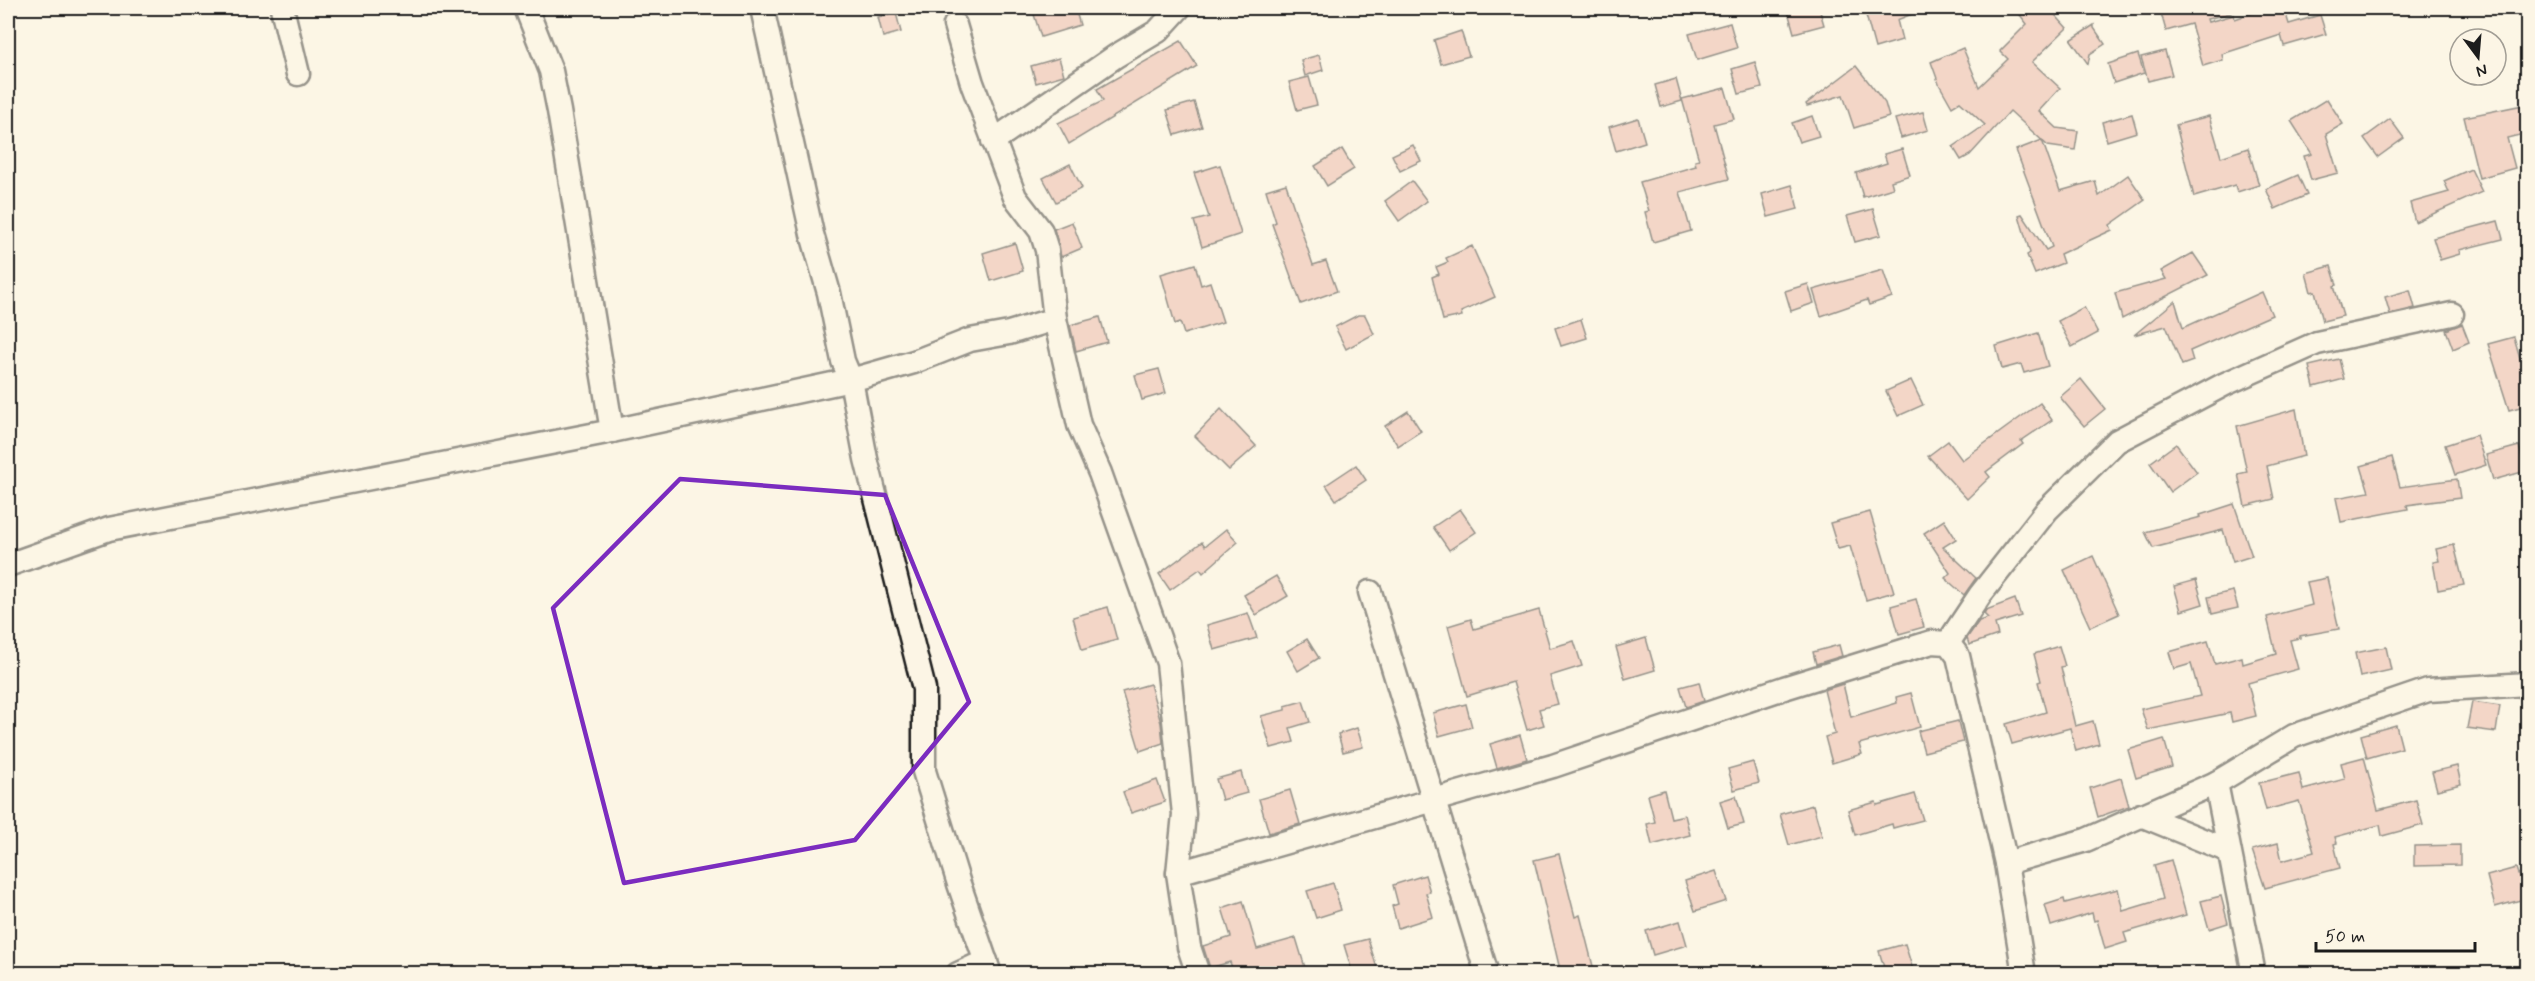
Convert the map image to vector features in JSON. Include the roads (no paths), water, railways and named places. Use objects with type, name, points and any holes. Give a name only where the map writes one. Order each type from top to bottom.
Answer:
[{"type":"street","points":[[282,8],[298,74]]},
{"type":"street","points":[[526,8],[550,71],[559,111],[612,431]]},
{"type":"street","points":[[762,8],[812,234],[829,293],[843,361],[851,380],[866,459],[924,688],[924,771],[959,884],[988,967],[958,974]]},
{"type":"street","points":[[993,141],[1116,56],[1158,31],[1179,8]]},
{"type":"street","points":[[955,25],[972,83],[1015,197],[1041,231],[1047,250],[1055,319],[1079,425],[1100,472],[1168,663],[1184,814],[1178,873],[1189,947],[1198,974]]},
{"type":"street","points":[[1948,643],[1980,595],[2047,510],[2117,441],[2225,384],[2317,343],[2452,314]]},
{"type":"street","points":[[8,566],[109,529],[612,431],[851,380],[914,362],[970,340],[1009,333],[1055,319]]},
{"type":"street","points":[[1370,592],[1487,974]]},
{"type":"street","points":[[1178,873],[1553,766],[1784,688],[1932,642],[1948,643],[1958,656],[2006,863],[2024,974]]},
{"type":"street","points":[[2006,863],[2086,840],[2216,783],[2294,736],[2427,690],[2528,684]]},
{"type":"street","points":[[2216,783],[2254,974]]},
{"type":"street","points":[[2141,815],[2229,851]]}]
